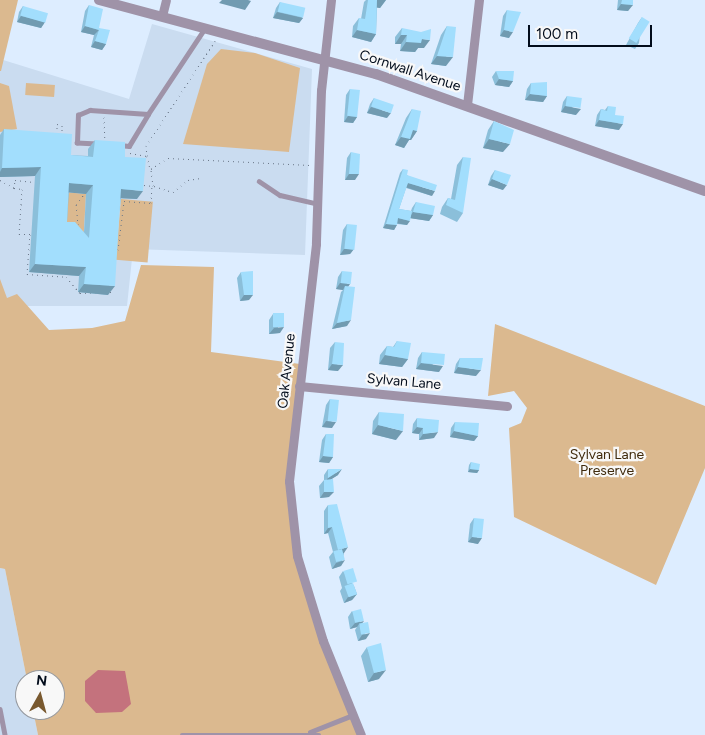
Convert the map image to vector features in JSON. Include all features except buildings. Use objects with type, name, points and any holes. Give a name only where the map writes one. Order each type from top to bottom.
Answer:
[{"type":"street","name":"Cornwall Avenue","points":[[100,0],[324,58],[467,105],[705,191]]},
{"type":"street","points":[[162,16],[166,0]]},
{"type":"street","name":"Oak Avenue","points":[[331,0],[324,58],[319,204],[289,481],[297,556],[322,641],[353,715],[359,735]]},
{"type":"street","points":[[467,105],[479,0]]},
{"type":"street","name":"Sylvan Lane","points":[[299,386],[507,406]]},
{"type":"lane","points":[[112,145],[129,146],[206,27]]},
{"type":"lane","points":[[105,144],[77,143],[78,115],[104,110],[148,114]]},
{"type":"lane","points":[[259,181],[280,195],[319,204]]},
{"type":"lane","points":[[0,709],[5,735]]},
{"type":"lane","points":[[304,734],[353,715]]},
{"type":"lane","points":[[182,735],[319,735]]},
{"type":"path","points":[[114,250],[120,250],[124,201],[151,203],[153,186],[146,146],[217,38]]},
{"type":"path","points":[[104,110],[105,144]]},
{"type":"path","points":[[57,124],[62,125],[62,139],[56,139],[57,124]]},
{"type":"path","points":[[123,151],[147,156]]},
{"type":"path","points":[[151,169],[168,158],[312,165]]},
{"type":"path","points":[[138,185],[153,186],[173,192],[188,180],[200,178]]},
{"type":"path","points":[[0,180],[14,188],[22,189],[19,234],[30,234],[27,274],[66,277],[80,293],[110,295],[111,286]]},
{"type":"path","points":[[14,188],[18,180],[34,182]]},
{"type":"path","points":[[78,228],[76,204],[84,194]]},
{"type":"shaded area","points":[[152,24],[312,69],[305,255],[133,249],[127,306],[20,306],[0,436],[0,59],[129,99]]},
{"type":"shaded area","points":[[0,568],[5,569],[25,670],[15,670],[15,720],[35,720],[38,735],[0,735]]},
{"type":"shaded area","points":[[98,670],[125,671],[131,704],[122,712],[96,713],[85,701],[85,681]]},
{"type":"green space","points":[[0,0],[18,0],[1,71],[0,71]]},
{"type":"green space","points":[[221,49],[255,53],[300,68],[289,152],[183,144],[207,64]]},
{"type":"green space","points":[[0,83],[9,86],[17,129],[0,132]]},
{"type":"green space","points":[[26,83],[55,85],[54,97],[25,95]]},
{"type":"green space","points":[[63,192],[86,194],[83,246],[67,230]]},
{"type":"green space","points":[[121,199],[153,202],[148,263],[116,260]]},
{"type":"green space","points":[[141,265],[214,267],[211,352],[300,364],[289,481],[297,556],[361,735],[38,735],[35,720],[65,720],[65,670],[25,670],[5,569],[0,568],[0,279],[7,298],[17,294],[49,330],[92,328],[125,321]]},
{"type":"green space","name":"Sylvan Lane Preserve","points":[[495,324],[705,406],[705,468],[656,585],[514,517],[509,428],[521,423],[527,408],[514,391],[488,396]]}]
